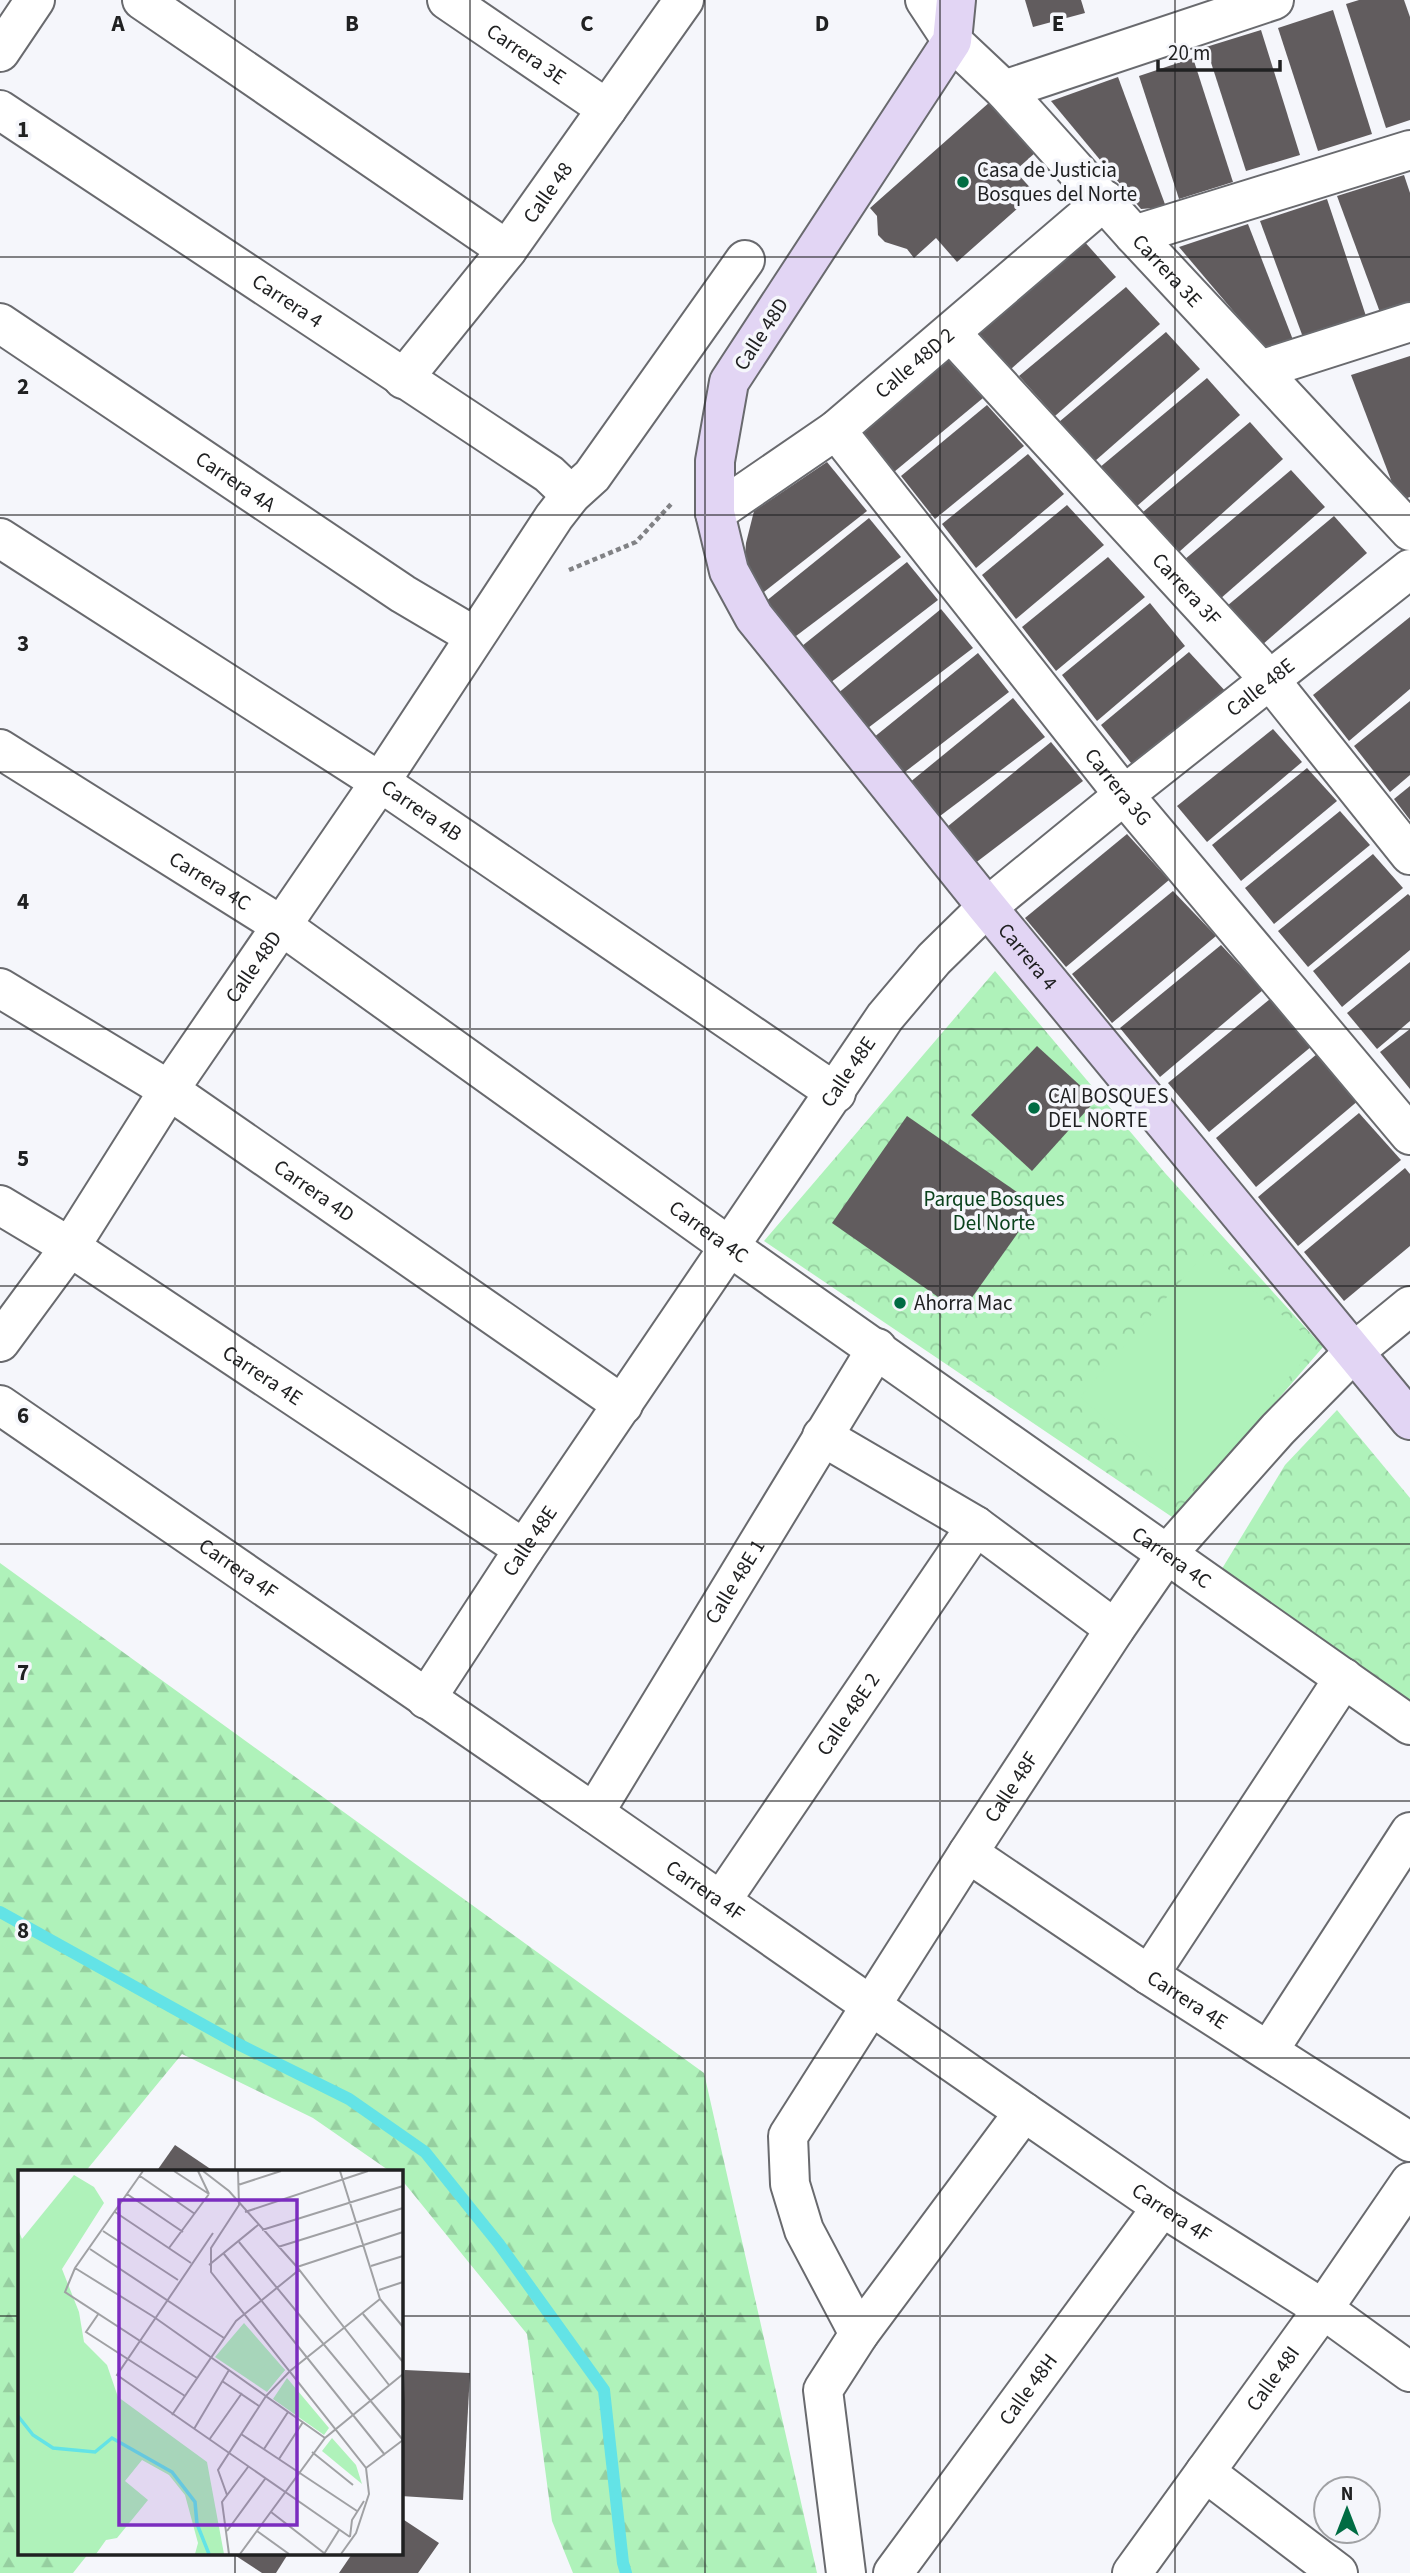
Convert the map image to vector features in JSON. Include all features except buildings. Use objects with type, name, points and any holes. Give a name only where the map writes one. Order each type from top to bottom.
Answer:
[{"type":"main road","points":[[952,41],[956,0]]},
{"type":"main road","name":"Calle 48D","points":[[715,461],[729,382],[952,41]]},
{"type":"main road","name":"Carrera 4","points":[[715,461],[715,513],[729,571],[754,617],[987,907],[1410,1420]]},
{"type":"street","points":[[0,52],[35,0]]},
{"type":"street","points":[[142,0],[507,250]]},
{"type":"street","name":"Carrera 3E","points":[[447,0],[607,109]]},
{"type":"street","name":"Calle 48","points":[[403,379],[507,250],[684,0]]},
{"type":"street","name":"Carrera 3E","points":[[925,0],[952,41],[1004,90],[1134,235],[1410,531]]},
{"type":"street","points":[[1004,90],[1273,0]]},
{"type":"street","name":"Carrera 4","points":[[0,110],[549,474],[571,495]]},
{"type":"street","points":[[1134,235],[1410,150]]},
{"type":"street","name":"Calle 48D 2","points":[[715,513],[836,430],[1105,200]]},
{"type":"street","name":"Calle 48D","points":[[0,1342],[70,1247],[169,1090],[380,782],[505,590],[571,495],[592,476],[745,260]]},
{"type":"street","points":[[1260,370],[1410,322]]},
{"type":"street","name":"Carrera 4A","points":[[0,323],[403,594],[474,636]]},
{"type":"street","name":"Carrera 3F","points":[[951,333],[1270,680],[1410,855]]},
{"type":"street","name":"Carrera 3G","points":[[836,430],[1124,795],[1410,1135]]},
{"type":"street","name":"Carrera 4B","points":[[0,538],[380,782],[836,1093]]},
{"type":"street","name":"Calle 48E","points":[[426,1699],[524,1549],[836,1093],[885,1017],[934,959],[987,907],[1410,569]]},
{"type":"street","name":"Carrera 4C","points":[[0,749],[282,926],[730,1247],[1410,1724]]},
{"type":"street","name":"Carrera 4D","points":[[0,988],[169,1090],[623,1405]]},
{"type":"street","name":"Carrera 4E","points":[[0,1205],[70,1247],[524,1549]]},
{"type":"street","name":"Calle 48F","points":[[859,2334],[804,2230],[790,2184],[788,2136],[968,1853],[1166,1555],[1278,1429],[1355,1351],[1410,1306]]},
{"type":"street","name":"Calle 48E 1","points":[[594,1813],[877,1348]]},
{"type":"street","name":"Carrera 4F","points":[[0,1405],[1162,2207],[1323,2309],[1410,2372]]},
{"type":"street","points":[[822,1436],[976,1526],[1115,1629]]},
{"type":"street","name":"Calle 48E 2","points":[[721,1901],[976,1526]]},
{"type":"street","points":[[1149,1975],[1344,1678]]},
{"type":"street","points":[[1269,2050],[1410,1832]]},
{"type":"street","name":"Carrera 4E","points":[[968,1853],[1149,1975],[1410,2142]]},
{"type":"street","points":[[846,2573],[823,2390],[859,2334],[1024,2112]]},
{"type":"street","name":"Calle 48I","points":[[1132,2573],[1323,2309],[1410,2182]]},
{"type":"street","name":"Calle 48H","points":[[893,2573],[1162,2207]]},
{"type":"street","points":[[1205,2472],[1338,2573]]},
{"type":"path","points":[[505,590],[583,565],[636,542],[715,461]]},
{"type":"green space","name":"Parque Bosques Del Norte","points":[[995,971],[1165,1173],[1323,1347],[1175,1519],[764,1241]]},
{"type":"green space","points":[[1207,1251],[1317,1345],[1190,1490],[1080,1397]]},
{"type":"green space","points":[[1337,1410],[1410,1498],[1410,1708],[1220,1572],[1285,1465]]},
{"type":"green space","points":[[0,1563],[704,2073],[817,2573],[573,2573],[552,2521],[527,2334],[402,2180],[402,2170],[388,2170],[313,2118],[182,2054],[87,2170],[18,2170],[18,2556],[86,2556],[73,2573],[0,2573]]},
{"type":"waterway","points":[[0,1912],[236,2043],[349,2099],[425,2152],[499,2244],[604,2390],[626,2573]]},
{"type":"place","name":"Casa de Justicia Bosques del Norte","points":[[963,182]]},
{"type":"place","name":"CAI BOSQUES DEL NORTE","points":[[1034,1108]]},
{"type":"place","name":"Ahorra Mac","points":[[900,1303]]}]
